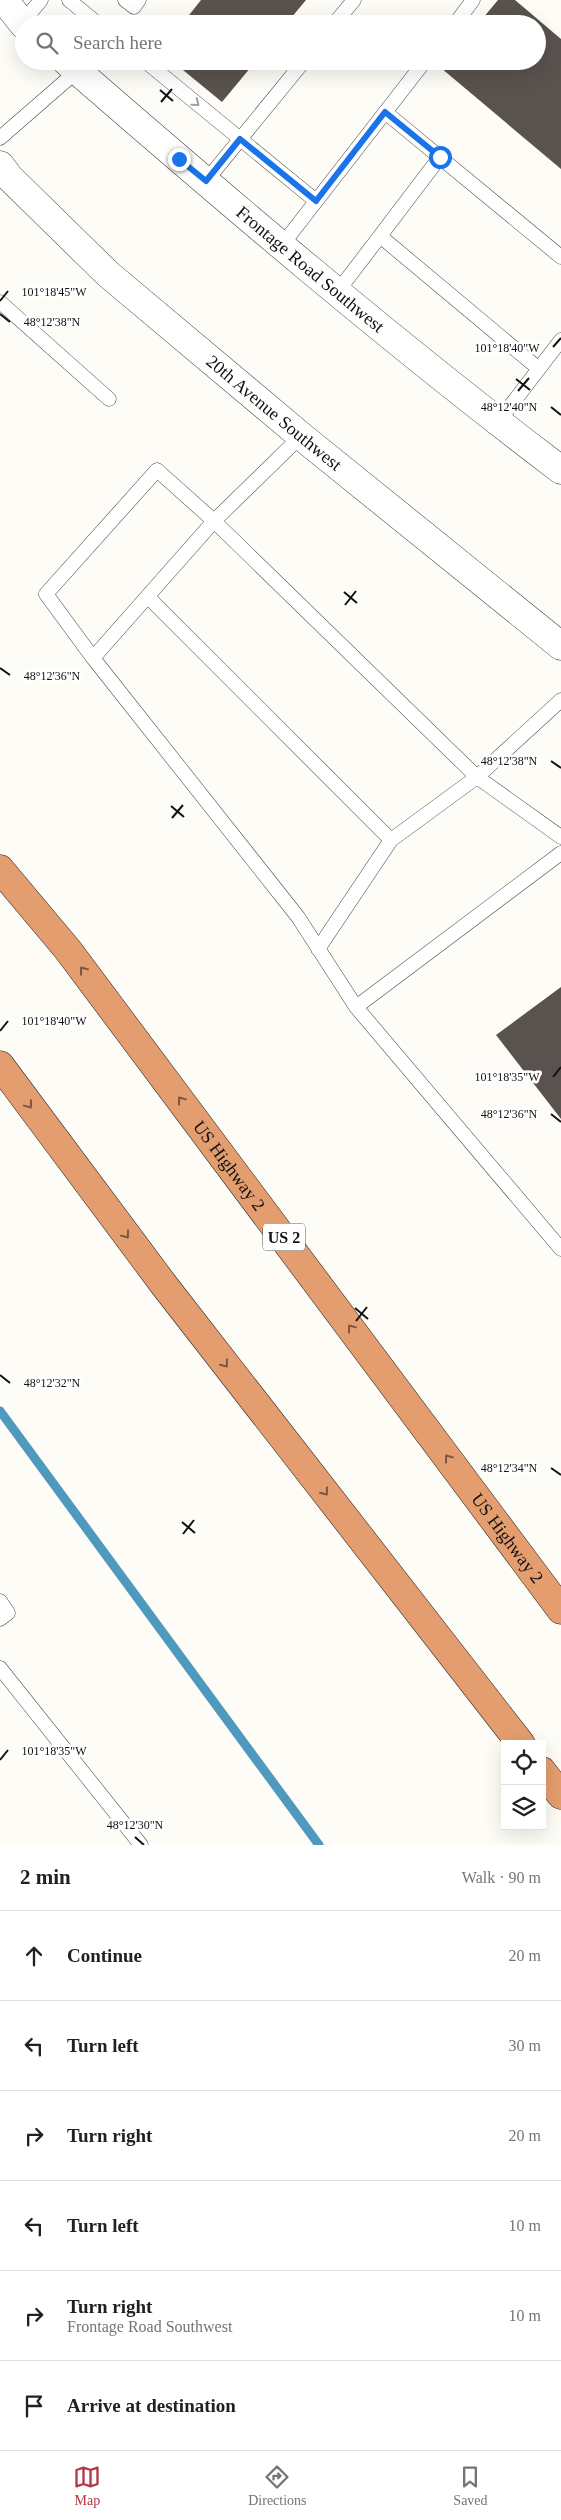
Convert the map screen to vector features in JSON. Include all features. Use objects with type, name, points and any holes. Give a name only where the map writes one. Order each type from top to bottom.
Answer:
[{"type":"highway","name":"US Highway 2","points":[[0,869],[68,950],[561,1610]]},
{"type":"highway","points":[[0,1066],[164,1285],[518,1740]]},
{"type":"highway","points":[[546,1775],[561,1794]]},
{"type":"street","points":[[4,0],[16,15]]},
{"type":"street","name":"Frontage Road Southwest","points":[[77,70],[282,245],[498,422],[561,470]]},
{"type":"street","name":"20th Avenue Southwest","points":[[0,166],[108,274],[301,436],[561,646]]},
{"type":"lane","points":[[30,15],[41,0]]},
{"type":"lane","points":[[69,0],[87,15]]},
{"type":"lane","points":[[126,0],[134,7],[139,0]]},
{"type":"lane","points":[[342,15],[354,0]]},
{"type":"lane","points":[[461,15],[473,0]]},
{"type":"lane","points":[[0,138],[68,70]]},
{"type":"lane","points":[[156,70],[316,201]]},
{"type":"lane","points":[[206,181],[297,70]]},
{"type":"lane","points":[[282,245],[418,70]]},
{"type":"lane","points":[[385,112],[561,257]]},
{"type":"lane","points":[[338,290],[440,157]]},
{"type":"lane","points":[[380,236],[539,369]]},
{"type":"lane","points":[[0,302],[109,399]]},
{"type":"lane","points":[[498,422],[561,340]]},
{"type":"lane","points":[[93,658],[214,520],[301,436]]},
{"type":"lane","points":[[561,837],[477,777],[214,520],[157,470],[46,594],[93,658],[298,917],[356,1008],[561,1249]]},
{"type":"lane","points":[[148,597],[391,840]]},
{"type":"lane","points":[[318,948],[391,840],[477,777],[561,700]]},
{"type":"lane","points":[[356,1008],[561,854]]},
{"type":"lane","points":[[0,1601],[8,1613],[0,1619]]},
{"type":"lane","points":[[0,1668],[141,1845]]},
{"type":"building","points":[[201,0],[306,0],[294,15],[189,15]]},
{"type":"building","points":[[498,0],[515,0],[533,15],[486,15]]},
{"type":"building","points":[[546,26],[561,39],[561,169],[443,70],[546,70]]},
{"type":"building","points":[[183,70],[249,70],[222,102]]},
{"type":"building","points":[[561,987],[561,1119],[496,1035]]},
{"type":"waterway","points":[[0,1411],[319,1845]]},
{"type":"route","points":[[179,159],[206,181],[240,139],[316,201],[385,112],[440,157]]}]
